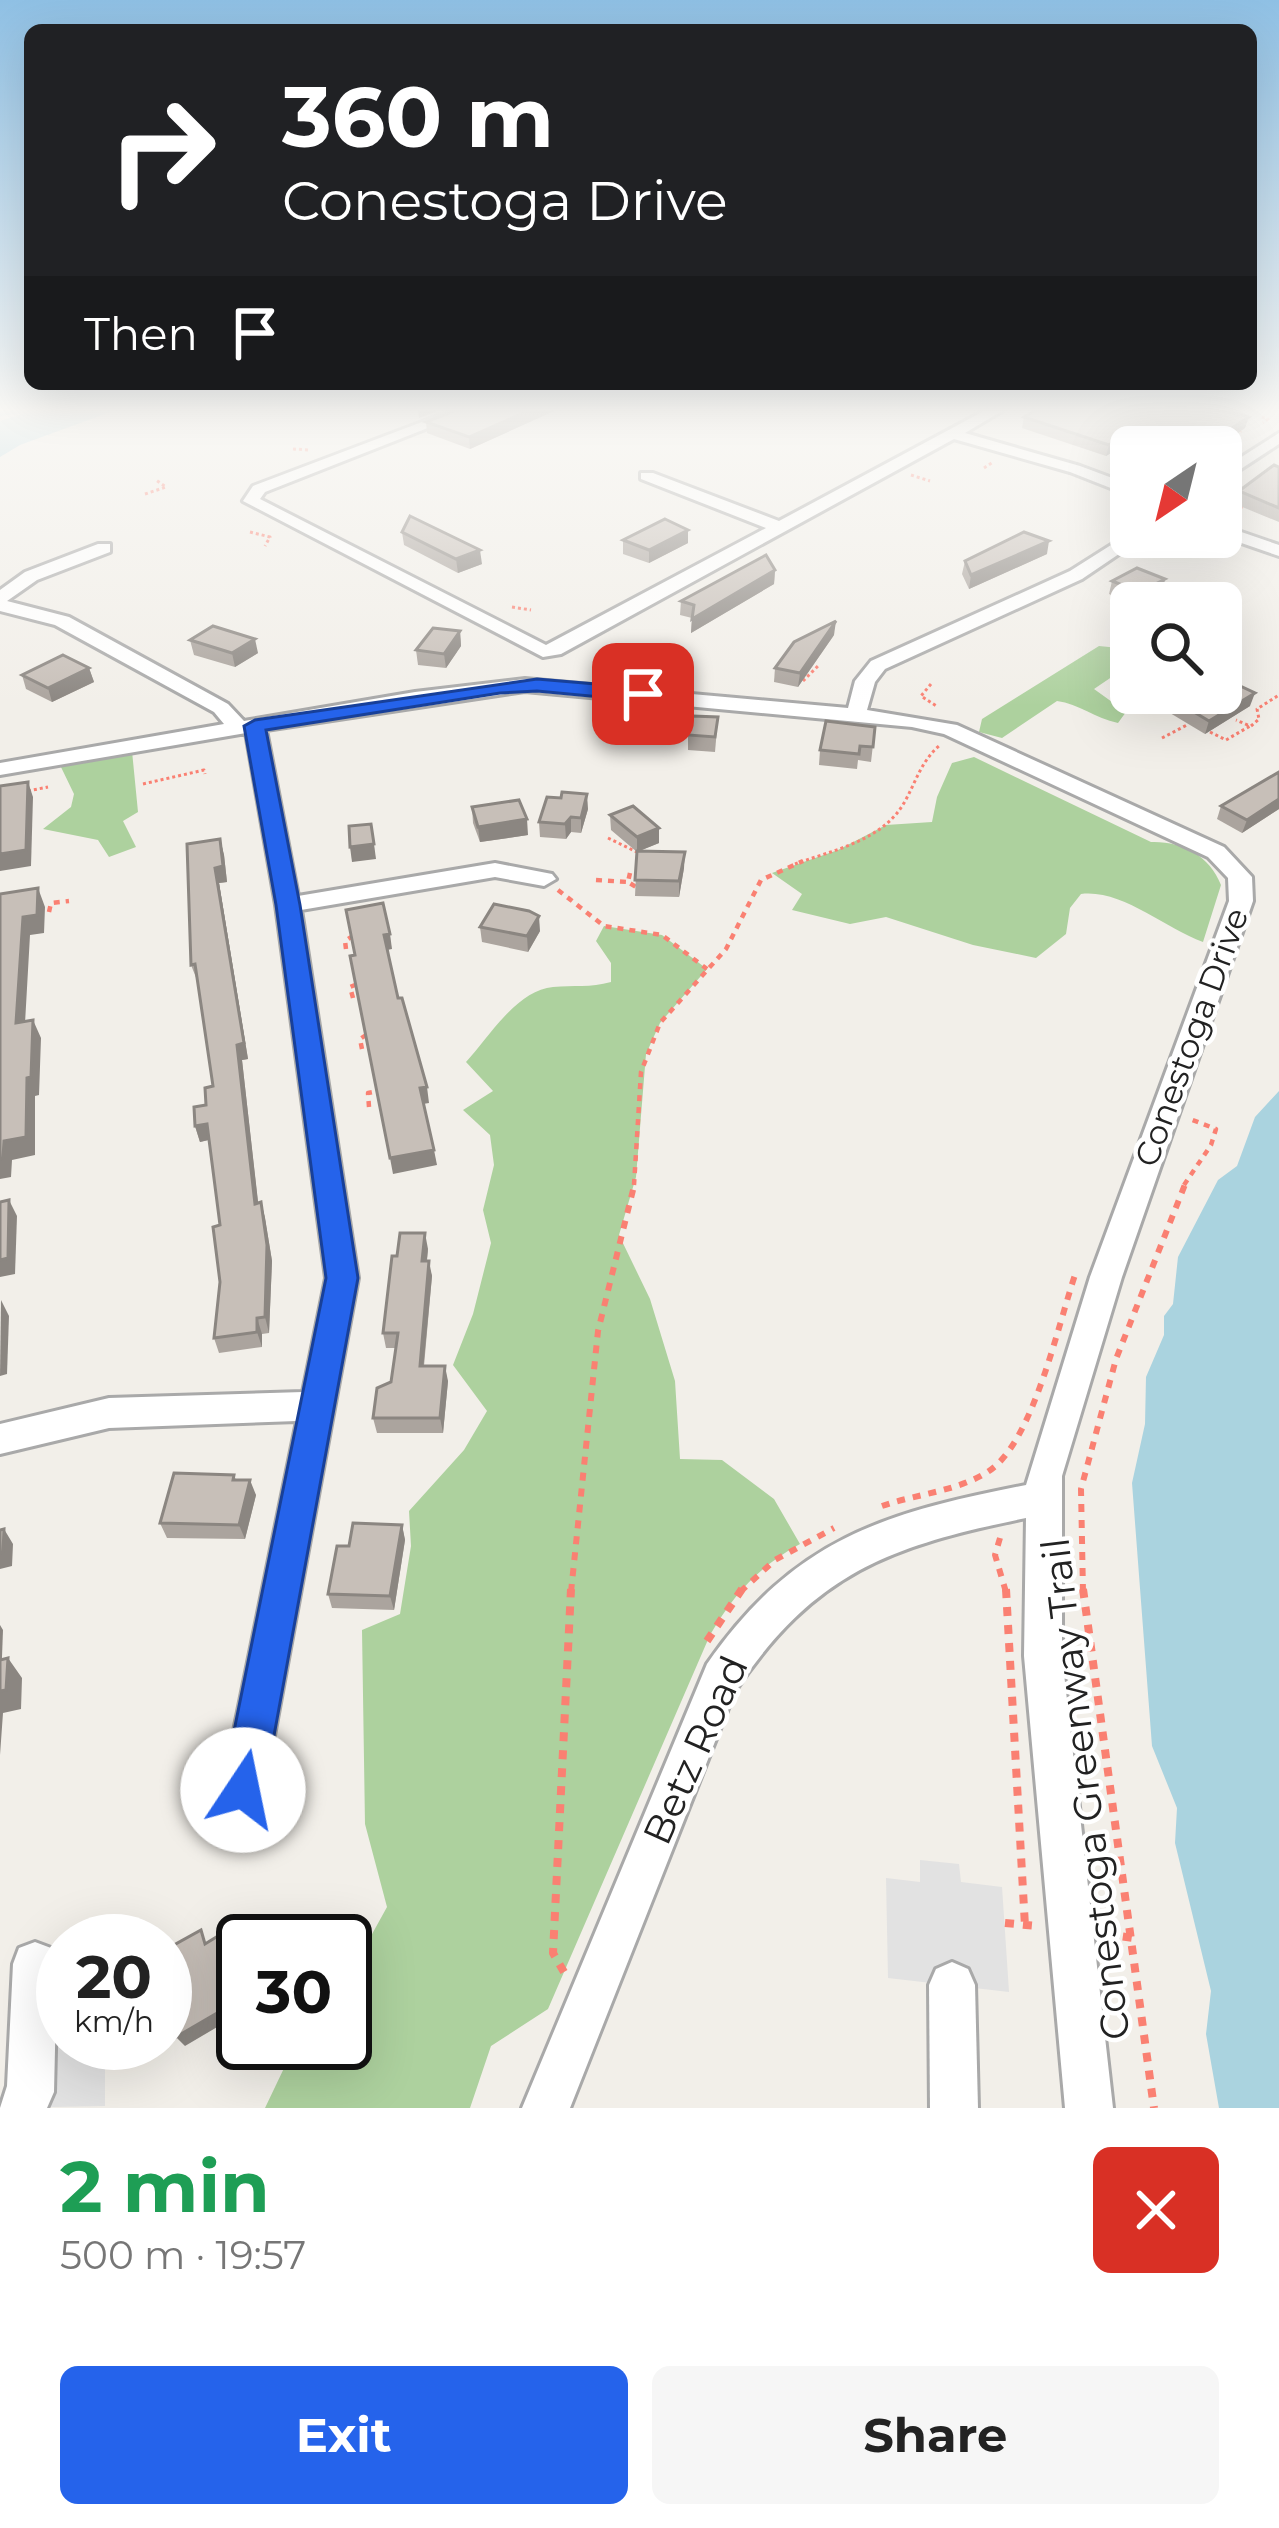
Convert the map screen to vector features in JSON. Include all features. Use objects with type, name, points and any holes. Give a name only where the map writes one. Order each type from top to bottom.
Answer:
[{"type":"street","points":[[267,509],[543,651],[554,650],[811,509]]},
{"type":"street","points":[[733,509],[778,527]]},
{"type":"street","points":[[1242,538],[1279,551]]},
{"type":"street","points":[[0,602],[38,572],[104,548]]},
{"type":"street","points":[[856,715],[865,681],[878,665],[1110,557]]},
{"type":"street","points":[[0,602],[62,621],[245,727],[288,905],[342,1278],[243,1790]]},
{"type":"street","points":[[537,685],[543,651]]},
{"type":"street","name":"Conestoga Drive","points":[[0,769],[415,698],[537,685],[951,721],[1228,860],[1243,886],[1053,1435],[1042,1498],[1042,1656],[1089,2108]]},
{"type":"street","points":[[288,905],[494,870],[544,879]]},
{"type":"street","points":[[0,1439],[109,1413],[317,1406]]},
{"type":"street","name":"Betz Road","points":[[546,2108],[578,1982],[721,1678],[747,1634],[782,1595],[862,1549],[939,1518],[1042,1498]]},
{"type":"street","points":[[20,2108],[30,2092],[35,1964]]},
{"type":"street","points":[[952,1985],[954,2108]]},
{"type":"path","points":[[249,524],[253,531],[270,536],[265,546]]},
{"type":"path","points":[[512,607],[531,610]]},
{"type":"path","points":[[803,681],[818,666]]},
{"type":"path","points":[[578,1982],[553,1954],[572,1564],[598,1330],[636,1177],[646,1054],[660,1023],[726,949],[761,880],[886,825],[903,803],[922,760],[951,721],[921,696],[931,684]]},
{"type":"path","points":[[1210,731],[1226,740],[1259,719],[1255,707],[1279,695]]},
{"type":"path","points":[[1236,719],[1250,726]]},
{"type":"path","points":[[1162,738],[1187,724]]},
{"type":"path","points":[[678,728],[703,730]]},
{"type":"path","points":[[1233,736],[1243,741]]},
{"type":"path","points":[[142,784],[187,772],[204,770],[205,775]]},
{"type":"path","points":[[22,799],[27,791],[48,787]]},
{"type":"path","points":[[608,838],[655,859]]},
{"type":"path","points":[[628,882],[630,873]]},
{"type":"path","points":[[544,879],[604,926],[662,935],[706,969]]},
{"type":"path","points":[[596,880],[636,887]]},
{"type":"path","points":[[49,912],[51,903],[69,901]]},
{"type":"path","points":[[346,949],[345,941],[351,937]]},
{"type":"path","points":[[353,998],[350,987],[355,985]]},
{"type":"path","points":[[362,1049],[360,1039],[366,1035]]},
{"type":"path","points":[[369,1106],[368,1093],[381,1091]]},
{"type":"path","name":"Conestoga Greenway Trail","points":[[1154,2108],[1083,1597],[1081,1489],[1115,1359],[1178,1193],[1204,1159],[1216,1129]]},
{"type":"path","points":[[872,1511],[985,1473],[1001,1463],[1022,1427],[1083,1255]]},
{"type":"path","points":[[1001,1463],[1008,1470]]},
{"type":"path","points":[[702,1652],[725,1609],[765,1563],[836,1527]]},
{"type":"path","points":[[997,1543],[995,1555],[1006,1589],[1024,1926]]},
{"type":"path","points":[[1005,1923],[1037,1926]]},
{"type":"path","points":[[1106,1934],[1133,1938]]},
{"type":"path","points":[[573,1950],[578,1982]]},
{"type":"green space","points":[[1099,646],[1110,647],[1110,678],[1094,689],[1110,700],[1110,714],[1125,714],[1118,723],[1057,701],[1002,738],[979,732],[982,719]]},
{"type":"green space","points":[[132,751],[138,812],[123,821],[136,847],[109,857],[98,840],[43,829],[71,807],[74,794],[60,765]]},
{"type":"green space","points":[[974,757],[1151,842],[1184,847],[1202,858],[1221,885],[1203,942],[1127,903],[1096,894],[1081,894],[1070,908],[1066,934],[1036,958],[973,945],[886,917],[850,924],[792,910],[802,894],[772,873],[838,850],[886,825],[932,822],[952,763]]},
{"type":"green space","points":[[604,926],[662,935],[707,969],[660,1023],[646,1054],[636,1177],[619,1235],[650,1299],[675,1381],[680,1459],[722,1460],[774,1499],[800,1544],[748,1583],[710,1635],[548,2009],[491,2046],[470,2108],[265,2108],[283,2070],[372,2070],[372,1934],[387,1907],[365,1824],[362,1630],[400,1614],[411,1546],[409,1511],[464,1450],[487,1411],[453,1365],[473,1314],[491,1243],[483,1210],[494,1165],[490,1135],[463,1110],[493,1091],[466,1062],[527,996],[553,987],[611,982],[611,963],[596,941]]},
{"type":"shaded area","points":[[920,1860],[959,1864],[961,1882],[1002,1887],[1009,1992],[888,1978],[886,1878],[920,1882]]},
{"type":"shaded area","points":[[36,1952],[36,2070],[105,2070],[105,2106],[2,2108],[12,2084],[15,1959]]},
{"type":"water","points":[[1279,1091],[1279,2108],[1219,2108],[1206,2034],[1211,1991],[1175,1843],[1177,1808],[1152,1746],[1132,1483],[1145,1424],[1146,1377],[1164,1335],[1164,1316],[1173,1304],[1178,1257],[1218,1180],[1237,1166],[1255,1117]]},
{"type":"building","points":[[410,516],[480,550],[456,559],[402,532]]},
{"type":"building","points":[[665,519],[688,530],[649,550],[623,540]]},
{"type":"building","points":[[1024,532],[1049,541],[971,575],[965,561]]},
{"type":"building","points":[[766,555],[775,570],[692,619],[694,605],[681,601]]},
{"type":"building","points":[[1137,568],[1165,579],[1159,582],[1112,581]]},
{"type":"building","points":[[836,621],[800,673],[775,668],[794,642]]},
{"type":"building","points":[[213,626],[255,639],[232,653],[190,640]]},
{"type":"building","points":[[433,628],[460,631],[444,654],[416,650]]},
{"type":"building","points":[[63,655],[89,668],[48,688],[22,675]]},
{"type":"building","points":[[1242,687],[1255,693],[1242,701]]},
{"type":"building","points":[[692,716],[718,717],[715,737],[688,735]]},
{"type":"building","points":[[826,721],[875,727],[873,747],[860,746],[859,754],[820,750]]},
{"type":"building","points":[[1279,772],[1279,799],[1247,820],[1221,806]]},
{"type":"building","points":[[28,782],[26,850],[0,854],[0,786]]},
{"type":"building","points":[[562,792],[587,794],[581,818],[571,817],[565,824],[539,822],[547,797],[561,798]]},
{"type":"building","points":[[519,800],[527,819],[478,827],[472,807]]},
{"type":"building","points":[[633,806],[659,828],[637,837],[610,815]]},
{"type":"building","points":[[371,824],[374,844],[350,847],[349,826]]},
{"type":"building","points":[[220,839],[223,866],[215,868],[244,1043],[237,1045],[255,1204],[261,1202],[267,1245],[265,1317],[257,1318],[257,1332],[214,1338],[220,1282],[213,1227],[220,1225],[207,1124],[195,1126],[194,1107],[206,1105],[205,1088],[213,1086],[195,964],[191,965],[187,844]]},
{"type":"building","points":[[637,851],[685,852],[679,881],[635,880]]},
{"type":"building","points":[[38,888],[37,915],[23,917],[16,1023],[33,1020],[26,1137],[4,1141],[0,1159],[0,894]]},
{"type":"building","points":[[383,903],[390,934],[384,935],[398,998],[402,998],[427,1087],[420,1088],[434,1150],[390,1158],[350,956],[355,955],[346,910]]},
{"type":"building","points":[[494,904],[539,916],[527,936],[480,927]]},
{"type":"building","points":[[9,1200],[8,1258],[0,1260],[0,1202]]},
{"type":"building","points":[[400,1233],[425,1233],[422,1261],[429,1261],[420,1366],[445,1366],[440,1418],[373,1418],[377,1388],[391,1382],[398,1333],[383,1333],[392,1256],[397,1256]]},
{"type":"building","points":[[174,1473],[250,1480],[239,1525],[160,1523]]},
{"type":"building","points":[[353,1523],[402,1525],[390,1596],[328,1594],[337,1546],[349,1546]]},
{"type":"building","points":[[8,1658],[6,1690],[0,1691],[0,1660]]},
{"type":"building","points":[[201,1930],[205,1944],[216,1937],[216,2014],[192,2028],[192,1935]]},
{"type":"route","points":[[243,1790],[342,1278],[288,905],[255,726],[500,687],[537,685],[643,694]]}]
